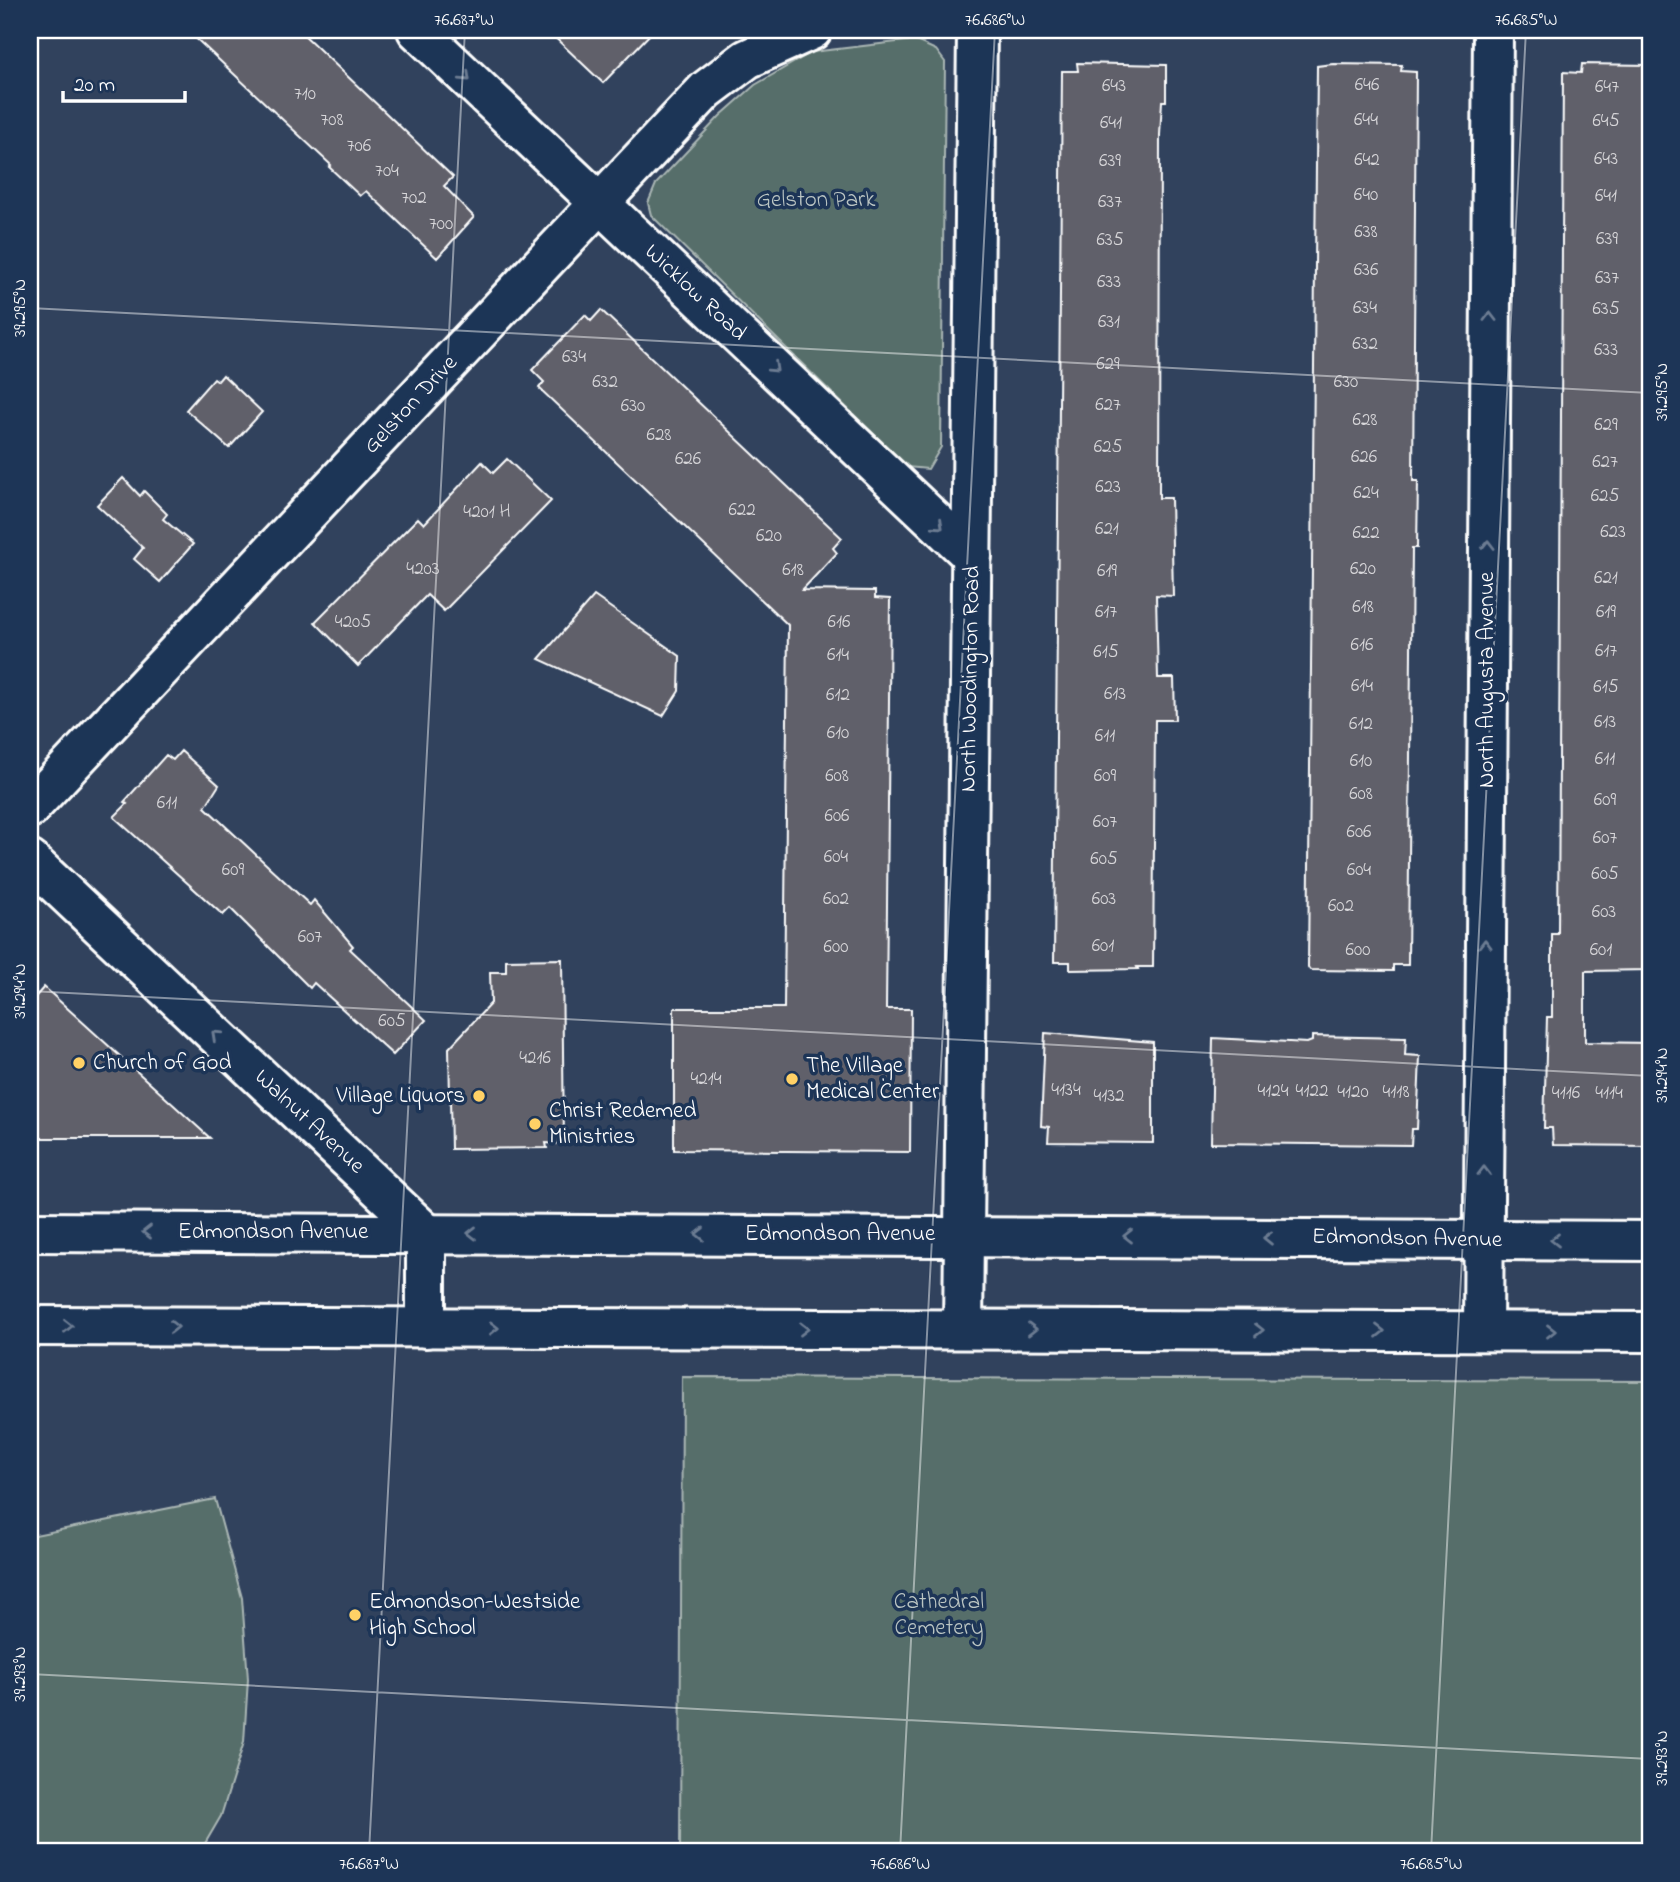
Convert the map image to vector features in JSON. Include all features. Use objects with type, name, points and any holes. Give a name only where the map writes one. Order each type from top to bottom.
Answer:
[{"type":"street","name":"Wicklow Road","points":[[417,30],[972,556]]},
{"type":"street","name":"Gelston Drive","points":[[30,808],[706,90],[747,59],[812,30]]},
{"type":"street","name":"North Woodington Road","points":[[963,1328],[977,30]]},
{"type":"street","name":"North Augusta Avenue","points":[[1483,1331],[1493,30]]},
{"type":"street","name":"Walnut Avenue","points":[[30,860],[426,1233]]},
{"type":"street","name":"Edmondson Avenue","points":[[30,1231],[1650,1241]]},
{"type":"street","points":[[426,1233],[426,1328]]},
{"type":"street","points":[[30,1326],[1650,1332]]},
{"type":"green space","name":"Gelston Park","points":[[914,40],[936,50],[945,62],[941,447],[928,469],[907,467],[651,215],[648,203],[656,184],[720,116],[755,85],[812,52]]},
{"type":"green space","name":"Cathedral Cemetery","points":[[682,1377],[1650,1381],[1650,1852],[680,1852]]},
{"type":"green space","points":[[215,1499],[242,1598],[248,1679],[244,1742],[221,1816],[200,1852],[30,1852],[30,1536]]},
{"type":"building","points":[[187,30],[299,30],[453,177],[444,186],[474,217],[437,258],[366,191],[360,196],[329,167],[331,165]]},
{"type":"building","points":[[547,30],[654,30],[603,83]]},
{"type":"building","points":[[1077,63],[1166,65],[1166,101],[1162,101],[1160,135],[1159,498],[1171,498],[1173,596],[1156,595],[1158,678],[1174,678],[1175,720],[1155,720],[1153,967],[1137,967],[1138,969],[1070,970],[1070,962],[1054,962],[1062,71],[1078,71]]},
{"type":"building","points":[[1582,64],[1650,65],[1650,970],[1585,971],[1585,1042],[1650,1043],[1650,1146],[1553,1145],[1552,1128],[1544,1128],[1547,1017],[1552,1017],[1552,934],[1558,934],[1563,72],[1581,73]]},
{"type":"building","points":[[1402,65],[1401,71],[1416,72],[1413,481],[1418,481],[1417,548],[1412,548],[1408,965],[1393,965],[1393,971],[1310,970],[1308,967],[1317,66]]},
{"type":"building","points":[[601,310],[842,538],[833,548],[837,553],[802,590],[875,591],[875,598],[890,599],[886,1009],[911,1009],[910,1152],[674,1150],[674,1008],[784,1008],[788,625],[539,388],[544,382],[532,370],[585,315],[591,321]]},
{"type":"building","points":[[223,375],[262,412],[229,448],[186,410],[214,378],[218,381]]},
{"type":"building","points":[[507,459],[551,501],[444,611],[427,595],[358,666],[315,622],[418,518],[424,524],[482,462],[493,473]]},
{"type":"building","points":[[123,478],[140,496],[144,491],[167,514],[163,519],[193,544],[160,582],[134,559],[143,548],[97,505]]},
{"type":"building","points":[[594,596],[680,656],[679,691],[663,716],[539,659]]},
{"type":"building","points":[[181,751],[219,785],[205,807],[310,905],[314,900],[353,946],[350,949],[426,1020],[393,1055],[314,983],[310,988],[230,908],[223,915],[114,817],[166,755],[173,760]]},
{"type":"building","points":[[562,959],[564,1144],[546,1143],[547,1148],[451,1149],[449,1048],[491,1003],[490,972],[506,972],[506,960]]},
{"type":"building","name":"Church of God","points":[[44,987],[210,1138],[30,1138],[30,1003]]},
{"type":"building","points":[[1045,1033],[1153,1042],[1153,1143],[1048,1142],[1049,1127],[1041,1126]]},
{"type":"building","points":[[1312,1036],[1406,1038],[1405,1055],[1420,1056],[1417,1129],[1412,1129],[1411,1145],[1211,1143],[1213,1038],[1307,1043],[1312,1041]]},
{"type":"place","name":"Church of God","points":[[79,1063]]},
{"type":"place","name":"The Village Medical Center","points":[[792,1079]]},
{"type":"place","name":"Village Liquors","points":[[479,1096]]},
{"type":"place","name":"Christ Redemed Ministries","points":[[535,1124]]},
{"type":"place","name":"Edmondson-Westside High School","points":[[355,1615]]}]
